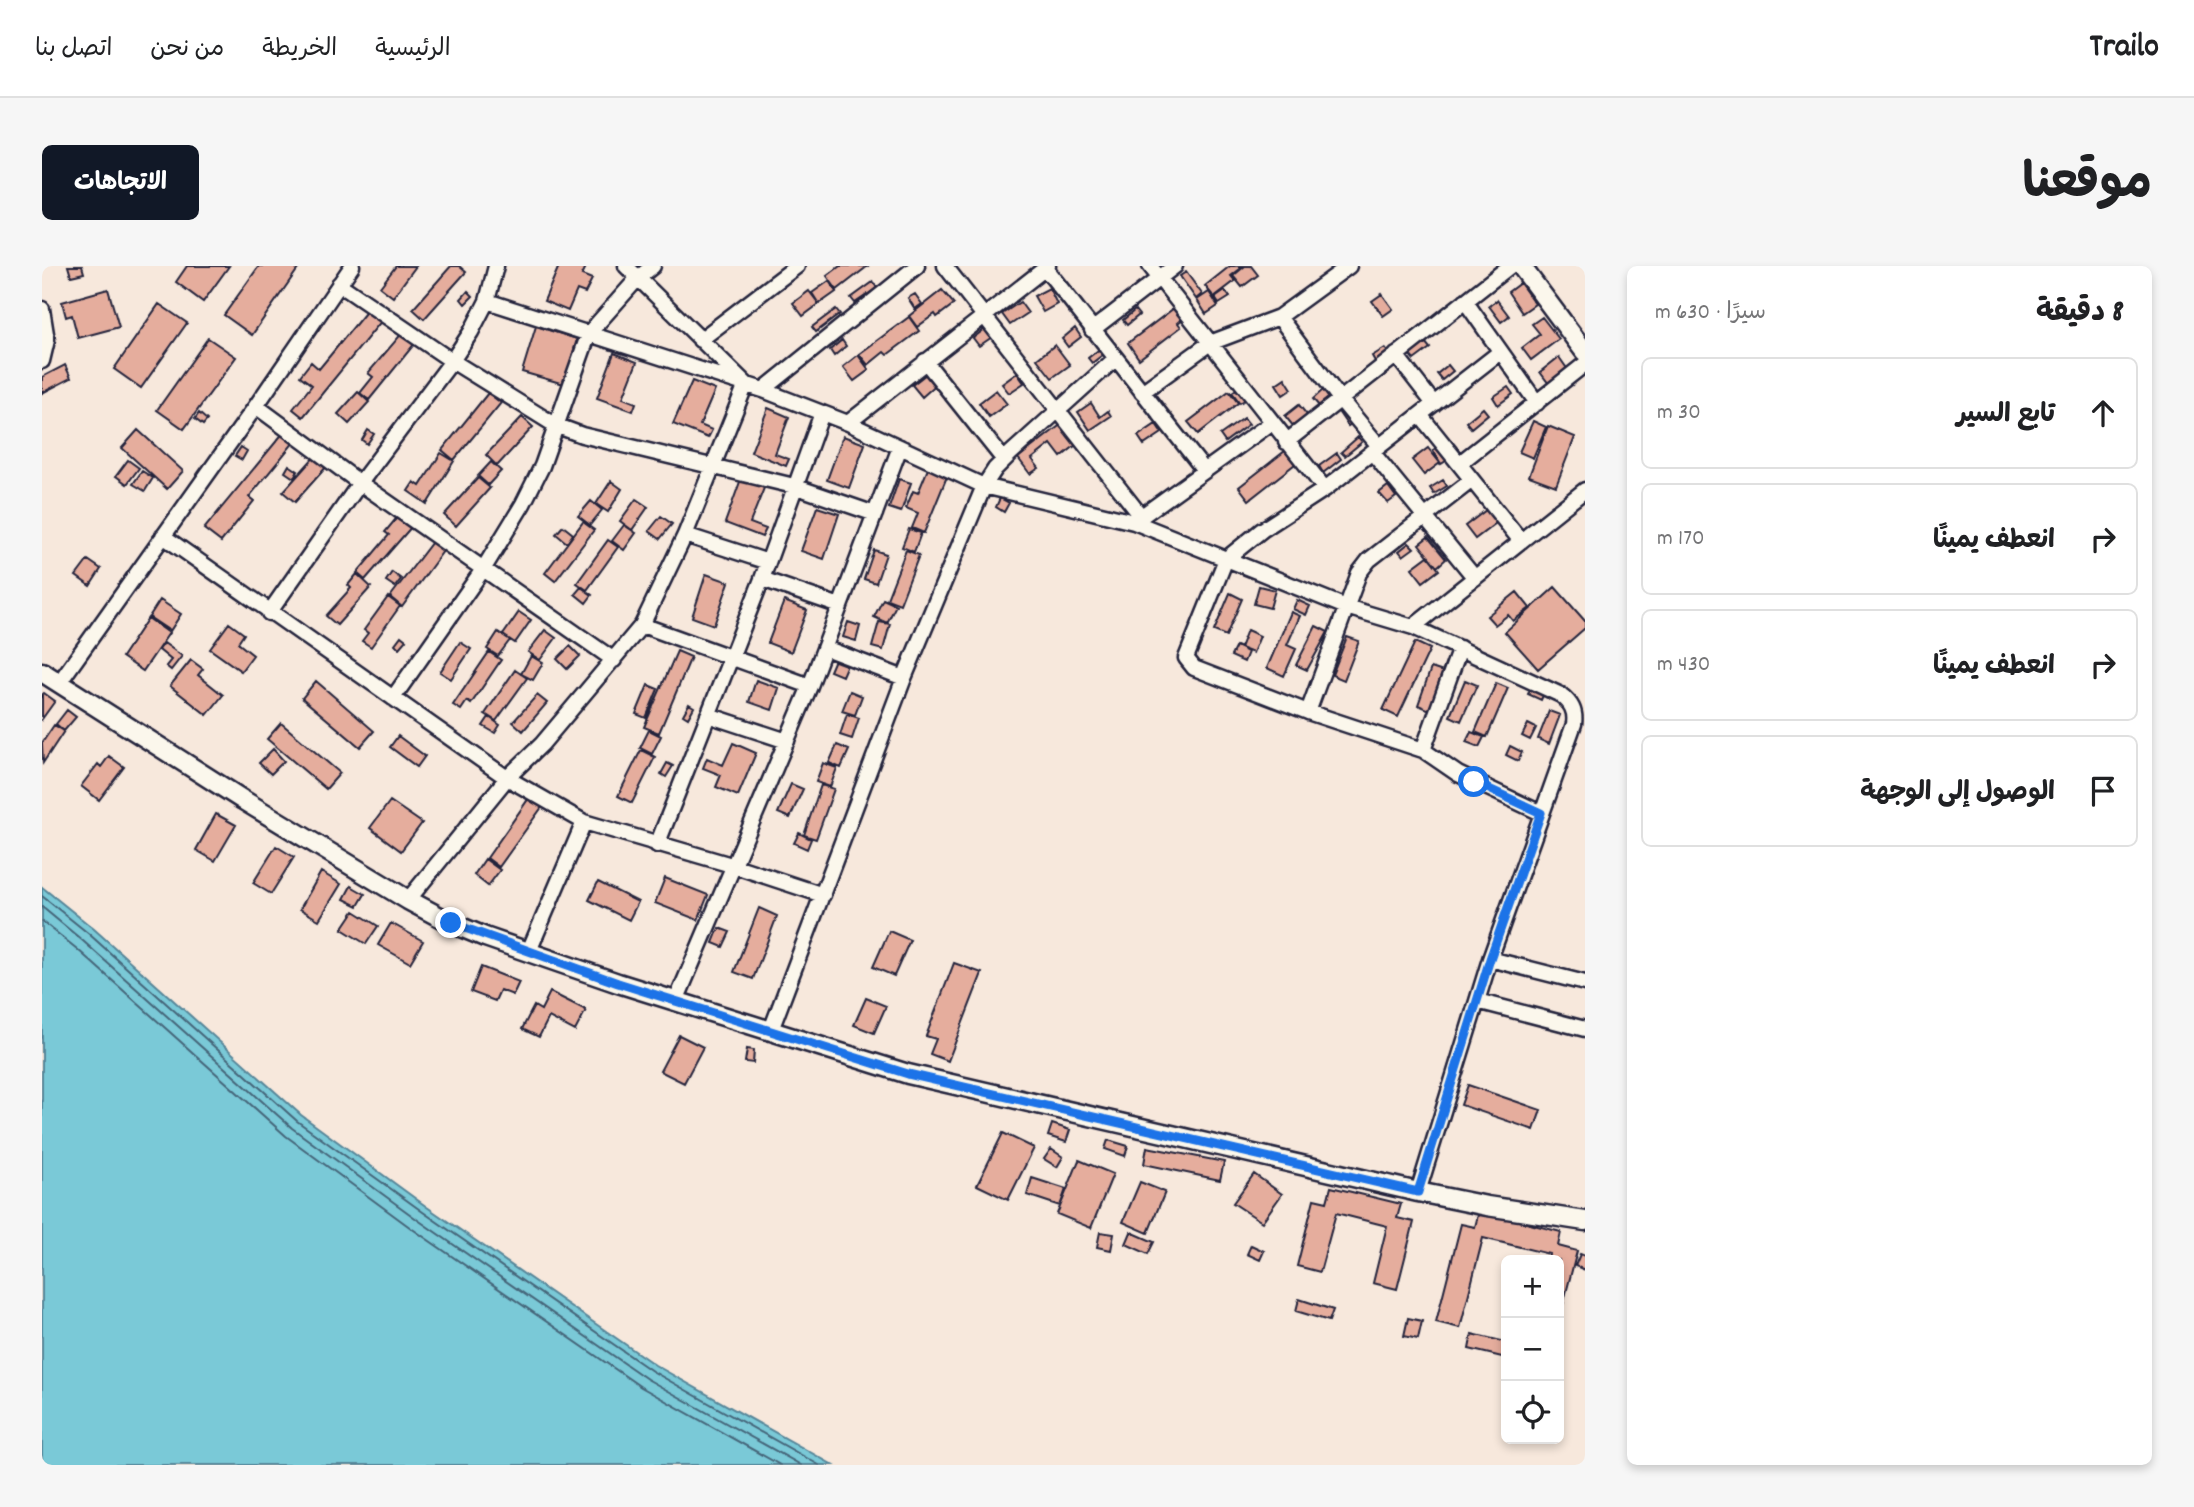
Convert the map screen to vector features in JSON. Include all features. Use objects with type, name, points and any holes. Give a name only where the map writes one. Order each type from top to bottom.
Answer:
[{"type":"street","points":[[59,683],[352,266]]},
{"type":"street","points":[[269,613],[471,332],[487,301],[496,266]]},
{"type":"street","points":[[626,266],[746,384]]},
{"type":"street","points":[[393,698],[484,568],[523,504],[542,466],[589,334],[638,278],[653,266]]},
{"type":"street","points":[[701,340],[797,266]]},
{"type":"street","points":[[763,390],[918,266]]},
{"type":"street","points":[[945,266],[1138,519]]},
{"type":"street","points":[[1150,266],[1325,489]]},
{"type":"street","points":[[1093,330],[1175,266]]},
{"type":"street","points":[[1286,442],[1510,266]]},
{"type":"street","points":[[1460,463],[1537,403],[1584,352],[1521,266]]},
{"type":"street","points":[[848,424],[1047,267],[1115,359],[1204,470]]},
{"type":"street","points":[[1142,392],[1210,344],[1279,317],[1340,269]]},
{"type":"street","points":[[339,284],[452,361],[555,425],[582,435],[794,486],[875,514]]},
{"type":"street","points":[[487,301],[763,390],[848,424],[984,486],[1138,519],[1226,559],[1346,607],[1413,627],[1561,695],[1573,708],[1574,724],[1490,959],[1418,1192]]},
{"type":"street","points":[[1465,301],[1537,403]]},
{"type":"street","points":[[42,309],[47,340],[42,361]]},
{"type":"street","points":[[1279,317],[1424,517],[1475,578]]},
{"type":"street","points":[[1500,352],[1325,489],[1262,530],[1226,559],[1187,651],[1189,663],[1194,668],[1308,712],[1423,750],[1474,782],[1541,813]]},
{"type":"street","points":[[1396,355],[1434,404]]},
{"type":"street","points":[[771,1030],[904,678],[984,486],[1004,460],[1115,359]]},
{"type":"street","points":[[925,361],[1004,460]]},
{"type":"street","points":[[408,900],[507,778],[542,744],[642,625],[685,536],[746,384]]},
{"type":"street","points":[[256,406],[360,483],[614,660]]},
{"type":"street","points":[[657,845],[762,579],[822,413]]},
{"type":"street","points":[[1420,415],[1521,541]]},
{"type":"street","points":[[1138,519],[1271,423]]},
{"type":"street","points":[[676,1001],[810,686],[900,447]]},
{"type":"street","points":[[1308,712],[1359,573],[1369,560],[1472,480]]},
{"type":"street","points":[[1413,627],[1585,490]]},
{"type":"street","points":[[163,536],[507,778],[584,822],[823,895]]},
{"type":"street","points":[[685,536],[768,562]]},
{"type":"street","points":[[762,579],[840,606]]},
{"type":"street","points":[[642,625],[810,686]]},
{"type":"street","points":[[825,648],[904,678]]},
{"type":"street","points":[[1423,750],[1460,648]]},
{"type":"street","points":[[42,672],[243,800],[408,900],[451,923],[529,951],[676,1001],[908,1074],[1418,1192],[1585,1221]]},
{"type":"street","points":[[708,715],[787,741]]},
{"type":"street","points":[[529,951],[584,822]]},
{"type":"street","points":[[1490,959],[1585,983]]},
{"type":"street","points":[[1477,1001],[1585,1028]]},
{"type":"water","points":[[42,887],[94,929],[301,1115],[427,1207],[655,1365],[833,1465],[42,1465]]},
{"type":"building","points":[[68,266],[82,266],[84,273],[71,276]]},
{"type":"building","points":[[187,266],[229,266],[203,302],[176,282]]},
{"type":"building","points":[[259,266],[300,266],[252,335],[224,315]]},
{"type":"building","points":[[396,266],[416,266],[393,297],[380,287]]},
{"type":"building","points":[[451,266],[459,266],[466,272],[424,319],[413,309]]},
{"type":"building","points":[[559,266],[586,267],[582,275],[592,279],[585,293],[577,290],[568,311],[544,301]]},
{"type":"building","points":[[840,266],[868,266],[837,290],[827,276]]},
{"type":"building","points":[[1230,266],[1244,266],[1231,276],[1235,281],[1214,297],[1205,286]]},
{"type":"building","points":[[1245,266],[1251,266],[1258,275],[1242,287],[1233,276]]},
{"type":"building","points":[[1186,272],[1202,294],[1196,299],[1180,276]]},
{"type":"building","points":[[829,281],[836,292],[819,304],[812,293]]},
{"type":"building","points":[[873,282],[877,288],[855,303],[851,298]]},
{"type":"building","points":[[1520,283],[1535,304],[1522,313],[1508,292]]},
{"type":"building","points":[[1049,288],[1057,304],[1043,312],[1034,296]]},
{"type":"building","points":[[108,289],[119,327],[78,338],[72,315],[66,317],[62,302]]},
{"type":"building","points":[[942,290],[954,304],[917,327],[909,316]]},
{"type":"building","points":[[468,291],[473,296],[465,304],[461,299]]},
{"type":"building","points":[[809,291],[819,304],[803,316],[793,303]]},
{"type":"building","points":[[1225,291],[1230,297],[1219,304],[1215,298]]},
{"type":"building","points":[[1209,292],[1218,306],[1206,314],[1197,300]]},
{"type":"building","points":[[915,294],[922,304],[915,309],[908,298]]},
{"type":"building","points":[[1382,294],[1393,309],[1383,316],[1372,301]]},
{"type":"building","points":[[1497,300],[1509,316],[1501,322],[1489,306]]},
{"type":"building","points":[[1020,302],[1028,313],[1010,325],[1002,314]]},
{"type":"building","points":[[159,304],[187,323],[141,388],[114,369]]},
{"type":"building","points":[[1178,305],[1186,316],[1178,323],[1181,327],[1139,359],[1128,343]]},
{"type":"building","points":[[369,308],[383,319],[303,417],[293,409],[312,385],[300,376],[311,362],[319,369]]},
{"type":"building","points":[[836,309],[840,314],[816,332],[812,327]]},
{"type":"building","points":[[1135,310],[1139,315],[1127,325],[1123,320]]},
{"type":"building","points":[[909,317],[919,331],[887,355],[884,352],[868,365],[859,354]]},
{"type":"building","points":[[1542,317],[1559,339],[1531,360],[1522,348],[1540,334],[1532,324]]},
{"type":"building","points":[[536,326],[577,339],[564,384],[522,372]]},
{"type":"building","points":[[989,326],[995,335],[979,346],[973,338]]},
{"type":"building","points":[[1075,328],[1081,337],[1068,347],[1062,339]]},
{"type":"building","points":[[403,332],[416,342],[369,400],[360,393],[373,377],[368,373]]},
{"type":"building","points":[[208,338],[236,357],[184,429],[157,410]]},
{"type":"building","points":[[842,340],[846,346],[834,356],[830,350]]},
{"type":"building","points":[[1425,342],[1430,348],[1414,360],[1409,354]]},
{"type":"building","points":[[1055,345],[1070,365],[1052,378],[1037,359]]},
{"type":"building","points":[[1101,348],[1105,353],[1092,363],[1088,358]]},
{"type":"building","points":[[1385,348],[1390,356],[1377,365],[1372,356]]},
{"type":"building","points":[[614,353],[637,362],[623,398],[636,403],[633,411],[597,398]]},
{"type":"building","points":[[858,355],[869,370],[854,381],[843,367]]},
{"type":"building","points":[[1559,357],[1568,370],[1549,384],[1540,372]]},
{"type":"building","points":[[65,365],[71,378],[42,393],[42,377]]},
{"type":"building","points":[[1448,365],[1453,371],[1442,380],[1437,374]]},
{"type":"building","points":[[930,371],[939,382],[922,397],[912,385]]},
{"type":"building","points":[[1017,373],[1024,383],[1009,393],[1002,384]]},
{"type":"building","points":[[1285,378],[1292,389],[1283,395],[1276,384]]},
{"type":"building","points":[[692,381],[715,390],[700,425],[712,430],[708,438],[673,424]]},
{"type":"building","points":[[1241,386],[1249,397],[1240,403],[1232,392]]},
{"type":"building","points":[[1508,387],[1513,394],[1498,405],[1493,397]]},
{"type":"building","points":[[1324,389],[1330,397],[1319,406],[1313,399]]},
{"type":"building","points":[[996,390],[1007,404],[989,417],[979,403]]},
{"type":"building","points":[[1229,391],[1238,403],[1198,434],[1188,422]]},
{"type":"building","points":[[358,392],[369,402],[349,424],[338,414]]},
{"type":"building","points":[[488,393],[501,403],[454,460],[442,450]]},
{"type":"building","points":[[1091,403],[1100,417],[1108,411],[1111,416],[1090,430],[1078,412]]},
{"type":"building","points":[[1347,404],[1358,419],[1348,426],[1337,410]]},
{"type":"building","points":[[1299,405],[1308,416],[1294,427],[1285,416]]},
{"type":"building","points":[[768,408],[789,417],[775,454],[789,459],[786,466],[751,452]]},
{"type":"building","points":[[1483,408],[1488,414],[1471,428],[1466,422]]},
{"type":"building","points":[[199,413],[207,420],[203,425],[195,419]]},
{"type":"building","points":[[522,417],[533,427],[497,466],[486,455]]},
{"type":"building","points":[[1244,418],[1249,424],[1225,442],[1220,435]]},
{"type":"building","points":[[1533,421],[1546,427],[1533,458],[1519,452]]},
{"type":"building","points":[[1063,423],[1076,445],[1061,457],[1051,444],[1032,459],[1039,468],[1030,474],[1018,458]]},
{"type":"building","points":[[1156,424],[1162,433],[1144,445],[1138,436]]},
{"type":"building","points":[[1548,426],[1575,437],[1556,486],[1529,476]]},
{"type":"building","points":[[138,430],[183,471],[167,489],[122,448]]},
{"type":"building","points":[[368,430],[374,434],[367,444],[362,440]]},
{"type":"building","points":[[284,432],[295,441],[249,497],[254,501],[221,542],[204,529]]},
{"type":"building","points":[[843,436],[865,444],[849,488],[827,480]]},
{"type":"building","points":[[1358,437],[1362,442],[1345,456],[1341,452]]},
{"type":"building","points":[[1442,444],[1451,458],[1441,464],[1433,450]]},
{"type":"building","points":[[241,447],[247,451],[242,460],[235,456]]},
{"type":"building","points":[[1428,448],[1440,463],[1424,475],[1412,460]]},
{"type":"building","points":[[1285,451],[1295,464],[1249,500],[1239,487]]},
{"type":"building","points":[[441,453],[454,461],[427,504],[408,491],[414,482],[420,486]]},
{"type":"building","points":[[1337,453],[1341,459],[1323,473],[1319,466]]},
{"type":"building","points":[[316,455],[328,465],[295,502],[283,492]]},
{"type":"building","points":[[128,460],[139,468],[127,484],[116,476]]},
{"type":"building","points":[[491,462],[501,471],[488,485],[478,476]]},
{"type":"building","points":[[289,465],[298,471],[294,478],[285,472]]},
{"type":"building","points":[[929,466],[948,474],[924,533],[912,528],[918,513],[906,508],[913,491],[918,493]]},
{"type":"building","points":[[142,471],[153,478],[145,491],[133,484]]},
{"type":"building","points":[[478,478],[490,488],[456,526],[444,515]]},
{"type":"building","points":[[741,479],[764,488],[750,523],[766,529],[762,537],[725,523]]},
{"type":"building","points":[[899,479],[911,483],[901,512],[889,508]]},
{"type":"building","points":[[1443,480],[1447,486],[1434,494],[1430,488]]},
{"type":"building","points":[[611,481],[622,489],[608,512],[596,504]]},
{"type":"building","points":[[1388,486],[1396,497],[1388,503],[1379,493]]},
{"type":"building","points":[[1000,498],[1009,503],[1004,512],[996,507]]},
{"type":"building","points":[[636,499],[648,507],[632,530],[620,521]]},
{"type":"building","points":[[591,501],[602,510],[590,525],[578,516]]},
{"type":"building","points":[[817,507],[839,514],[824,559],[801,551]]},
{"type":"building","points":[[1490,507],[1500,520],[1475,539],[1465,526]]},
{"type":"building","points":[[400,514],[413,525],[365,580],[357,573],[389,535],[385,532]]},
{"type":"building","points":[[661,516],[672,524],[660,539],[649,531]]},
{"type":"building","points":[[583,522],[594,530],[555,581],[545,573]]},
{"type":"building","points":[[624,525],[636,533],[624,550],[612,541]]},
{"type":"building","points":[[563,526],[573,534],[567,543],[556,534]]},
{"type":"building","points":[[909,529],[921,533],[914,552],[902,547]]},
{"type":"building","points":[[1428,537],[1446,559],[1437,567],[1419,544]]},
{"type":"building","points":[[435,538],[446,547],[402,607],[390,597]]},
{"type":"building","points":[[608,540],[618,547],[587,590],[577,583]]},
{"type":"building","points":[[1409,543],[1414,548],[1403,556],[1399,551]]},
{"type":"building","points":[[874,550],[886,554],[876,583],[864,579]]},
{"type":"building","points":[[906,550],[919,555],[900,604],[887,599]]},
{"type":"building","points":[[1428,556],[1439,570],[1423,582],[1412,568]]},
{"type":"building","points":[[88,560],[101,569],[90,586],[76,576]]},
{"type":"building","points":[[392,572],[401,579],[395,587],[386,581]]},
{"type":"building","points":[[357,574],[371,587],[337,625],[326,616],[351,588],[348,585]]},
{"type":"building","points":[[706,574],[729,582],[714,625],[692,617]]},
{"type":"building","points":[[1259,586],[1275,590],[1270,608],[1254,604]]},
{"type":"building","points":[[581,587],[592,595],[586,603],[575,594]]},
{"type":"building","points":[[1555,587],[1585,621],[1585,628],[1538,669],[1505,632]]},
{"type":"building","points":[[1517,592],[1530,608],[1513,621],[1508,615],[1495,625],[1487,616]]},
{"type":"building","points":[[1230,593],[1242,599],[1226,636],[1214,631]]},
{"type":"building","points":[[388,597],[400,606],[371,647],[362,641],[368,633],[364,630]]},
{"type":"building","points":[[883,599],[896,605],[887,623],[874,617]]},
{"type":"building","points":[[160,600],[181,614],[170,631],[149,617]]},
{"type":"building","points":[[1297,600],[1310,606],[1306,615],[1293,609]]},
{"type":"building","points":[[784,601],[807,610],[791,652],[768,643]]},
{"type":"building","points":[[519,612],[531,620],[515,643],[503,635]]},
{"type":"building","points":[[1291,612],[1300,616],[1287,645],[1296,649],[1284,676],[1267,668]]},
{"type":"building","points":[[148,618],[169,633],[143,671],[122,657]]},
{"type":"building","points":[[848,622],[860,626],[856,641],[843,637]]},
{"type":"building","points":[[879,622],[890,624],[883,650],[872,647]]},
{"type":"building","points":[[229,623],[244,634],[238,643],[253,655],[241,671],[210,649]]},
{"type":"building","points":[[1316,626],[1328,632],[1307,670],[1296,665]]},
{"type":"building","points":[[545,630],[556,638],[540,660],[528,652]]},
{"type":"building","points":[[1247,630],[1260,636],[1253,653],[1240,648]]},
{"type":"building","points":[[498,632],[510,640],[498,656],[487,649]]},
{"type":"building","points":[[401,636],[406,640],[399,648],[395,644]]},
{"type":"building","points":[[1347,637],[1359,641],[1344,680],[1332,675]]},
{"type":"building","points":[[460,642],[471,649],[451,679],[440,672]]},
{"type":"building","points":[[1415,642],[1430,649],[1398,717],[1383,710]]},
{"type":"building","points":[[164,643],[182,656],[171,670],[166,666],[171,660],[159,650]]},
{"type":"building","points":[[570,646],[580,656],[567,669],[557,659]]},
{"type":"building","points":[[1236,646],[1248,652],[1244,662],[1231,656]]},
{"type":"building","points":[[677,651],[691,657],[659,733],[644,727]]},
{"type":"building","points":[[489,652],[501,660],[471,704],[467,701],[461,710],[453,705]]},
{"type":"building","points":[[531,656],[543,663],[533,680],[521,674]]},
{"type":"building","points":[[836,657],[848,662],[842,676],[830,671]]},
{"type":"building","points":[[191,660],[203,669],[198,675],[223,695],[207,715],[170,686]]},
{"type":"building","points":[[1431,668],[1443,672],[1430,710],[1418,705]]},
{"type":"building","points":[[515,670],[527,678],[496,721],[485,714]]},
{"type":"building","points":[[756,680],[779,688],[772,710],[749,702]]},
{"type":"building","points":[[1465,680],[1477,685],[1461,721],[1450,716]]},
{"type":"building","points":[[316,681],[374,731],[360,747],[302,698]]},
{"type":"building","points":[[1496,683],[1508,688],[1487,737],[1475,732]]},
{"type":"building","points":[[648,685],[658,689],[646,718],[636,714]]},
{"type":"building","points":[[1532,685],[1545,691],[1541,700],[1528,694]]},
{"type":"building","points":[[850,691],[862,696],[855,715],[842,711]]},
{"type":"building","points":[[44,693],[55,701],[42,719],[42,695]]},
{"type":"building","points":[[537,695],[547,703],[523,731],[513,722]]},
{"type":"building","points":[[689,704],[694,707],[688,718],[683,715]]},
{"type":"building","points":[[67,710],[76,717],[64,731],[56,724]]},
{"type":"building","points":[[1549,711],[1560,715],[1549,744],[1538,739]]},
{"type":"building","points":[[847,714],[859,718],[852,739],[840,735]]},
{"type":"building","points":[[489,717],[500,725],[495,733],[483,726]]},
{"type":"building","points":[[281,723],[340,773],[326,789],[267,739]]},
{"type":"building","points":[[1528,724],[1536,728],[1530,740],[1522,736]]},
{"type":"building","points":[[54,725],[64,731],[43,763],[42,743]]},
{"type":"building","points":[[649,730],[661,736],[652,754],[640,748]]},
{"type":"building","points":[[1471,732],[1484,737],[1479,747],[1466,742]]},
{"type":"building","points":[[398,736],[425,756],[417,767],[390,747]]},
{"type":"building","points":[[733,743],[756,753],[738,796],[716,787],[721,775],[703,768],[707,758],[723,765]]},
{"type":"building","points":[[837,745],[849,750],[841,768],[829,763]]},
{"type":"building","points":[[1510,746],[1522,752],[1518,761],[1506,755]]},
{"type":"building","points":[[273,749],[284,761],[271,774],[259,763]]},
{"type":"building","points":[[641,750],[655,757],[632,803],[618,796]]},
{"type":"building","points":[[109,756],[124,767],[99,800],[81,786],[98,764],[101,767]]},
{"type":"building","points":[[667,763],[673,766],[666,777],[661,774]]},
{"type":"building","points":[[823,763],[837,768],[830,787],[816,782]]},
{"type":"building","points":[[791,784],[803,789],[790,818],[778,813]]},
{"type":"building","points":[[821,785],[834,789],[816,839],[804,835]]},
{"type":"building","points":[[529,798],[542,807],[499,867],[487,858]]},
{"type":"building","points":[[390,801],[422,823],[401,851],[370,828]]},
{"type":"building","points":[[216,814],[236,825],[215,861],[196,850]]},
{"type":"building","points":[[799,833],[811,839],[807,849],[794,843]]},
{"type":"building","points":[[276,846],[294,857],[271,894],[253,883]]},
{"type":"building","points":[[485,859],[500,870],[488,886],[474,875]]},
{"type":"building","points":[[321,872],[341,884],[319,920],[300,909]]},
{"type":"building","points":[[665,878],[708,895],[698,920],[655,903]]},
{"type":"building","points":[[598,882],[638,902],[629,920],[589,900]]},
{"type":"building","points":[[351,886],[365,894],[358,906],[344,899]]},
{"type":"building","points":[[759,908],[777,916],[753,979],[734,972]]},
{"type":"building","points":[[354,911],[378,926],[366,944],[342,929]]},
{"type":"building","points":[[391,923],[423,941],[410,963],[378,945]]},
{"type":"building","points":[[719,928],[730,932],[723,947],[713,943]]},
{"type":"building","points":[[889,931],[910,940],[894,976],[873,967]]},
{"type":"building","points":[[954,963],[982,973],[948,1061],[930,1054],[936,1039],[926,1036]]},
{"type":"building","points":[[481,967],[519,982],[513,995],[500,990],[495,1001],[471,992]]},
{"type":"building","points":[[550,992],[586,1010],[575,1031],[549,1017],[539,1037],[522,1029],[534,1006],[541,1010]]},
{"type":"building","points":[[866,998],[886,1006],[874,1033],[854,1025]]},
{"type":"building","points":[[679,1035],[703,1047],[684,1083],[660,1071]]},
{"type":"building","points":[[747,1049],[754,1050],[753,1063],[745,1062]]},
{"type":"building","points":[[1468,1085],[1541,1110],[1534,1130],[1461,1105]]},
{"type":"building","points":[[1052,1124],[1070,1130],[1066,1142],[1048,1136]]},
{"type":"building","points":[[1003,1133],[1034,1148],[1008,1200],[977,1185]]},
{"type":"building","points":[[1108,1140],[1128,1146],[1125,1156],[1105,1149]]},
{"type":"building","points":[[1147,1147],[1224,1162],[1220,1180],[1144,1164]]},
{"type":"building","points":[[1051,1149],[1063,1157],[1057,1167],[1044,1159]]},
{"type":"building","points":[[1079,1160],[1113,1174],[1091,1228],[1057,1214]]},
{"type":"building","points":[[1254,1174],[1282,1194],[1262,1222],[1233,1203]]},
{"type":"building","points":[[1032,1178],[1066,1189],[1060,1206],[1027,1195]]},
{"type":"building","points":[[1140,1182],[1165,1192],[1148,1233],[1123,1222]]},
{"type":"building","points":[[1331,1187],[1401,1204],[1397,1218],[1414,1222],[1397,1289],[1373,1283],[1387,1226],[1336,1213],[1320,1272],[1297,1266],[1314,1199],[1327,1202]]},
{"type":"building","points":[[1479,1211],[1561,1232],[1558,1246],[1577,1251],[1564,1301],[1564,1255],[1549,1255],[1483,1238],[1460,1328],[1436,1322],[1461,1224],[1475,1227]]},
{"type":"building","points":[[1100,1232],[1114,1234],[1111,1250],[1097,1247]]},
{"type":"building","points":[[1131,1232],[1154,1242],[1148,1254],[1126,1244]]},
{"type":"building","points":[[1251,1245],[1264,1251],[1260,1260],[1247,1254]]},
{"type":"building","points":[[1580,1254],[1585,1256],[1585,1270],[1575,1266]]},
{"type":"building","points":[[1299,1299],[1333,1310],[1329,1321],[1296,1311]]},
{"type":"building","points":[[1408,1318],[1422,1321],[1418,1339],[1404,1336]]},
{"type":"building","points":[[1472,1334],[1501,1341],[1501,1357],[1469,1349]]},
{"type":"route","points":[[451,923],[618,983],[908,1074],[1418,1192],[1490,959],[1541,813],[1474,782]]}]
